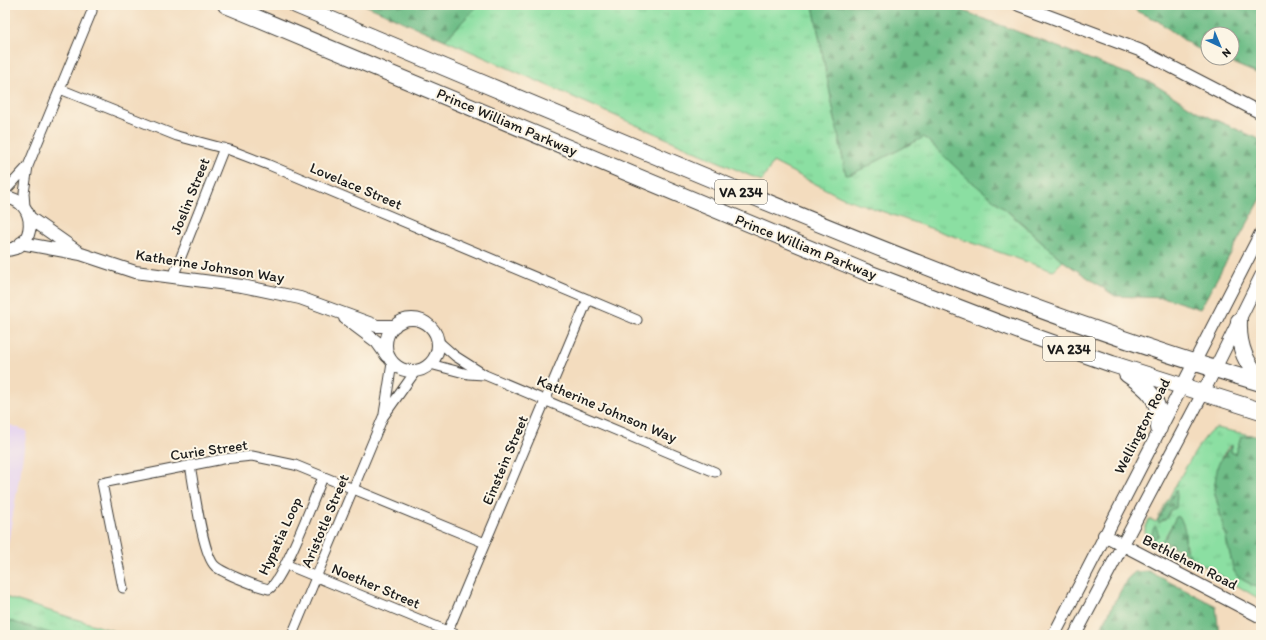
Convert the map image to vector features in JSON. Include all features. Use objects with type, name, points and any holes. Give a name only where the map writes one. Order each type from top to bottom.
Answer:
[{"type":"highway","name":"Prince William Parkway","points":[[226,5],[863,271],[1027,334],[1112,364],[1261,411]]},
{"type":"highway","name":"Prince William Parkway","points":[[296,5],[850,237],[955,279],[1069,321],[1261,383]]},
{"type":"highway","points":[[1239,321],[1240,339],[1245,356],[1250,366],[1261,378]]},
{"type":"highway","points":[[1112,364],[1149,390],[1158,407],[1160,416],[1159,428]]},
{"type":"main road","points":[[1019,5],[1139,50],[1261,113]]},
{"type":"main road","points":[[5,197],[18,201],[25,206],[30,218],[29,232],[11,249]]},
{"type":"main road","name":"Katherine Johnson Way","points":[[30,218],[81,254]]},
{"type":"main road","name":"Wellington Road","points":[[1054,635],[1180,386],[1261,233]]},
{"type":"main road","name":"Katherine Johnson Way","points":[[11,249],[81,254],[135,272],[242,286],[293,296],[377,326],[395,326]]},
{"type":"main road","points":[[1075,635],[1203,393],[1261,276]]},
{"type":"main road","name":"Katherine Johnson Way","points":[[334,310],[377,342],[390,359]]},
{"type":"main road","points":[[414,319],[422,321],[430,326],[435,332],[438,341],[436,358],[423,369],[415,372],[403,370],[390,359],[386,347],[386,338],[395,326],[405,320],[414,319]]},
{"type":"main road","name":"Bethlehem Road","points":[[1104,535],[1261,617]]},
{"type":"street","points":[[25,206],[24,193],[28,166],[92,11]]},
{"type":"street","name":"Lovelace Street","points":[[60,89],[177,136],[224,148],[269,164],[637,320]]},
{"type":"street","name":"Joslin Street","points":[[173,277],[224,148]]},
{"type":"street","points":[[5,191],[28,166]]},
{"type":"street","name":"Einstein Street","points":[[448,631],[588,299]]},
{"type":"street","name":"Katherine Johnson Way","points":[[438,341],[455,356],[485,375],[715,472]]},
{"type":"street","name":"Aristotle Street","points":[[384,417],[390,359]]},
{"type":"street","name":"Katherine Johnson Way","points":[[430,364],[468,374],[485,375]]},
{"type":"street","name":"Aristotle Street","points":[[292,635],[384,417],[415,372]]},
{"type":"street","name":"Curie Street","points":[[123,588],[102,483],[223,459],[252,456],[295,465],[485,543]]},
{"type":"street","name":"Hypatia Loop","points":[[190,465],[205,541],[211,560],[216,567],[259,587],[269,589],[274,585],[285,564],[323,477]]},
{"type":"street","name":"Noether Street","points":[[285,564],[456,635]]},
{"type":"shaded area","points":[[5,423],[27,431],[5,562]]},
{"type":"green space","points":[[365,5],[478,5],[445,40]]},
{"type":"green space","points":[[478,5],[813,5],[846,175],[852,174],[924,137],[958,169],[1063,261],[1053,271],[841,197],[773,162],[762,181],[445,40]]},
{"type":"green space","points":[[813,5],[948,5],[1152,83],[1200,113],[1261,140],[1261,199],[1200,309],[1166,298],[1115,296],[1063,261],[1023,224],[966,177],[924,137],[852,174],[846,175]]},
{"type":"green space","points":[[1137,5],[1261,5],[1261,75],[1239,66],[1240,26],[1200,26],[1200,50],[1192,46],[1158,21],[1136,11]]},
{"type":"green space","points":[[1216,428],[1251,435],[1241,437],[1235,454],[1231,452],[1232,446],[1229,446],[1221,458],[1214,489],[1234,571],[1238,577],[1261,590],[1261,600],[1188,556],[1184,527],[1179,517],[1176,517],[1164,540],[1164,543],[1174,549],[1154,545],[1145,535],[1145,529],[1149,519],[1156,522],[1193,455],[1210,433]],"holes":[[[1176,490],[1176,507],[1170,510],[1165,520],[1158,522]]]},
{"type":"green space","points":[[1251,435],[1261,438],[1261,482],[1258,488],[1261,494],[1261,590],[1238,577],[1234,571],[1214,489],[1218,464],[1232,445],[1231,452],[1235,454],[1241,437]]},
{"type":"green space","points":[[1176,490],[1176,508],[1170,510],[1167,518],[1159,523],[1158,520]]},
{"type":"green space","points":[[1178,516],[1183,524],[1185,532],[1185,549],[1190,554],[1189,556],[1162,540],[1166,537],[1176,517]]},
{"type":"green space","points":[[1154,527],[1156,527],[1159,535],[1154,540],[1152,533]]},
{"type":"green space","points":[[1148,571],[1216,606],[1219,635],[1097,635],[1127,579],[1135,572]]},
{"type":"green space","points":[[5,597],[127,635],[56,635],[5,621]]},
{"type":"green space","points":[[7,620],[56,635],[5,635],[5,621]]}]
